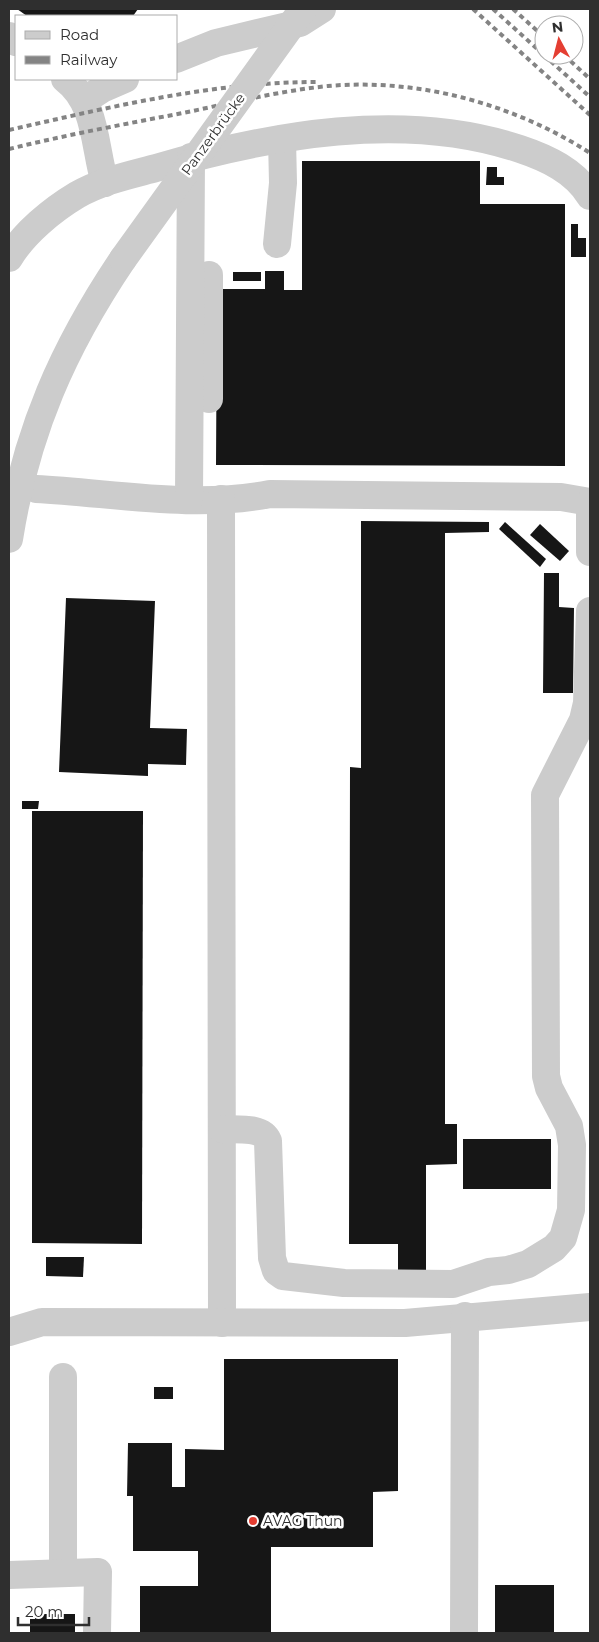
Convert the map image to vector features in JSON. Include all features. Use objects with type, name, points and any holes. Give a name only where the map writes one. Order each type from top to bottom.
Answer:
[{"type":"street","points":[[178,58],[216,43],[297,17],[300,23],[322,9]]},
{"type":"street","name":"Panzerbrücke","points":[[9,539],[25,460],[51,387],[75,336],[123,259],[297,17]]},
{"type":"street","points":[[66,80],[85,100],[105,182]]},
{"type":"street","points":[[85,100],[102,88],[122,80]]},
{"type":"street","points":[[9,258],[15,248],[47,216],[78,194],[105,182],[200,155],[282,139],[379,131],[442,131],[505,144],[538,155],[565,169],[590,196]]},
{"type":"street","points":[[277,244],[283,183],[282,139]]},
{"type":"street","points":[[200,155],[209,399]]},
{"type":"street","points":[[189,499],[200,155]]},
{"type":"street","points":[[36,489],[189,499],[241,499],[270,494],[560,497],[590,502],[590,552]]},
{"type":"street","points":[[221,499],[222,1323]]},
{"type":"street","points":[[222,1129],[260,1132],[266,1135],[268,1141],[272,1258],[276,1271],[283,1276],[344,1283],[453,1284],[489,1272],[508,1270],[528,1264],[554,1248],[563,1238],[571,1210],[572,1145],[569,1126],[549,1088],[546,1076],[545,795],[583,720],[587,703],[590,612]]},
{"type":"street","points":[[9,1332],[28,1324],[42,1322],[405,1323],[465,1316],[590,1307]]},
{"type":"street","points":[[464,1633],[465,1316]]},
{"type":"street","points":[[63,1377],[63,1573]]},
{"type":"street","points":[[9,1575],[98,1572],[97,1633]]},
{"type":"building","points":[[17,9],[138,9],[134,15],[26,15]]},
{"type":"building","points":[[302,161],[480,161],[480,204],[565,204],[565,466],[216,465],[217,289],[265,289],[265,271],[284,271],[284,290],[302,290]]},
{"type":"building","points":[[487,167],[497,167],[497,177],[504,177],[504,185],[486,185]]},
{"type":"building","points":[[571,224],[578,224],[578,238],[586,238],[586,257],[571,257]]},
{"type":"building","points":[[233,272],[261,272],[261,281],[233,281]]},
{"type":"building","points":[[361,521],[489,522],[489,532],[445,533],[445,1124],[457,1124],[457,1164],[426,1165],[426,1278],[398,1278],[398,1244],[349,1244],[350,767],[361,768]]},
{"type":"building","points":[[505,522],[546,559],[540,567],[499,529]]},
{"type":"building","points":[[540,524],[569,551],[560,561],[530,535]]},
{"type":"building","points":[[544,573],[559,573],[559,607],[574,608],[573,693],[543,693]]},
{"type":"building","points":[[66,598],[155,601],[150,728],[187,729],[186,765],[148,764],[148,776],[59,772]]},
{"type":"building","points":[[22,801],[39,801],[38,809],[22,809]]},
{"type":"building","points":[[32,811],[143,811],[142,1244],[32,1243]]},
{"type":"building","points":[[463,1139],[551,1139],[551,1189],[463,1189]]},
{"type":"building","points":[[46,1257],[84,1257],[83,1277],[46,1276]]},
{"type":"building","name":"AVAG Thun","points":[[224,1359],[398,1359],[398,1491],[373,1492],[373,1547],[271,1547],[271,1633],[140,1633],[140,1586],[198,1586],[198,1551],[133,1551],[133,1496],[127,1496],[128,1443],[172,1443],[172,1487],[185,1487],[185,1449],[224,1450]]},
{"type":"building","points":[[154,1387],[173,1387],[173,1399],[154,1399]]},
{"type":"building","points":[[495,1585],[554,1585],[554,1633],[495,1633]]},
{"type":"building","points":[[30,1614],[75,1614],[75,1633],[30,1633]]},
{"type":"railway","points":[[473,9],[590,115]]},
{"type":"railway","points":[[493,9],[534,46]]},
{"type":"railway","points":[[513,9],[534,28]]},
{"type":"railway","points":[[555,65],[590,97]]},
{"type":"railway","points":[[575,65],[590,79]]},
{"type":"railway","points":[[9,130],[162,97],[200,91],[239,86],[317,82]]},
{"type":"railway","points":[[9,149],[273,94],[328,86],[362,85],[397,86],[465,98],[498,108],[530,121],[590,153]]},
{"type":"place","name":"AVAG Thun","points":[[253,1521]]}]
